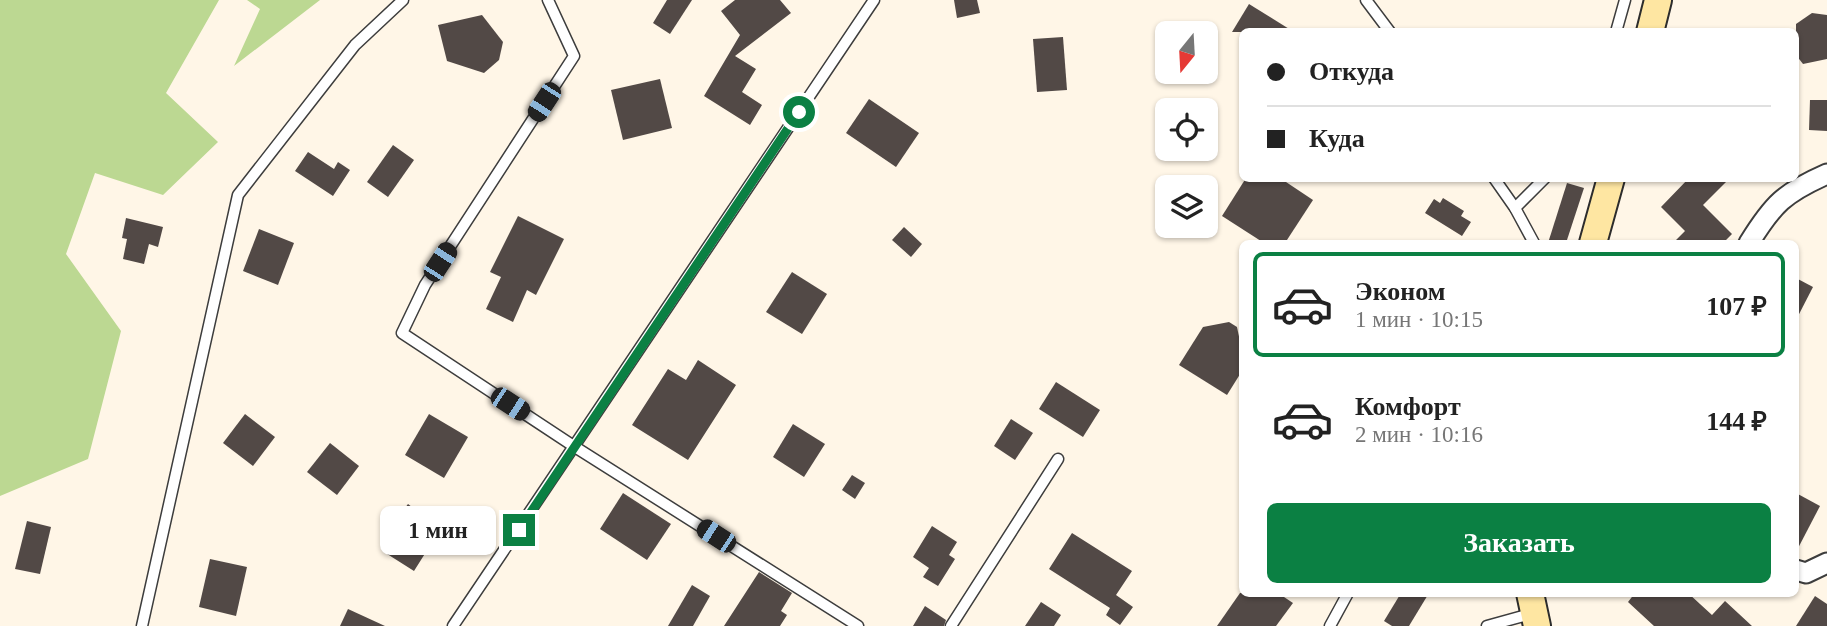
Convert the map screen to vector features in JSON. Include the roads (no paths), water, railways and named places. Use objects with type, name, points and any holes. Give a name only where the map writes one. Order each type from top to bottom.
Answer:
[{"type":"street","points":[[1651,28],[1658,0]]},
{"type":"street","points":[[1751,240],[1769,211],[1798,187],[1827,174]]},
{"type":"street","points":[[1594,240],[1610,182]]},
{"type":"street","points":[[1799,571],[1806,573],[1827,563]]},
{"type":"lane","points":[[142,626],[238,195],[355,45],[402,0]]},
{"type":"lane","points":[[548,0],[574,56],[425,285],[402,333],[575,447],[858,626]]},
{"type":"lane","points":[[453,626],[874,0]]},
{"type":"lane","points":[[1366,0],[1387,28]]},
{"type":"lane","points":[[1617,28],[1625,0]]},
{"type":"lane","points":[[1497,182],[1532,240]]},
{"type":"lane","points":[[1515,208],[1541,182]]},
{"type":"lane","points":[[951,626],[1058,460]]},
{"type":"lane","points":[[1329,626],[1346,597]]},
{"type":"lane","points":[[1487,626],[1534,611]]}]
